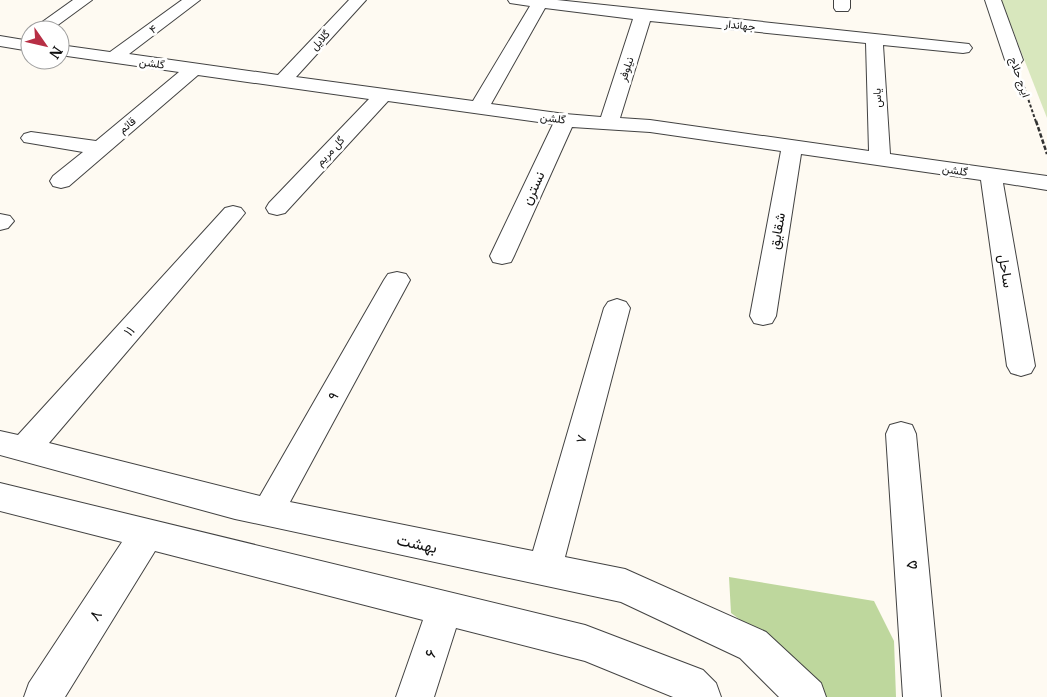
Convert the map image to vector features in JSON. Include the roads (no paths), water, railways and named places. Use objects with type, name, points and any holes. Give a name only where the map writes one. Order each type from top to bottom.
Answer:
[{"type":"street","points":[[55,20],[84,0]]},
{"type":"street","name":"۴","points":[[114,57],[192,0]]},
{"type":"street","name":"گلایل","points":[[282,81],[358,0]]},
{"type":"street","name":"جهاندار","points":[[516,0],[963,48]]},
{"type":"street","name":"ایرج حلاج","points":[[993,0],[1014,60]]},
{"type":"street","points":[[479,108],[540,2]]},
{"type":"street","name":"نیلوفر","points":[[609,122],[643,15]]},
{"type":"street","name":"یاس","points":[[874,38],[880,158]]},
{"type":"street","name":"گلشن","points":[[70,51],[565,120],[650,126],[1047,183]]},
{"type":"street","name":"قائم","points":[[61,181],[194,68]]},
{"type":"street","name":"گل مریم","points":[[277,208],[383,95]]},
{"type":"street","name":"نسترن","points":[[502,256],[565,120]]},
{"type":"street","points":[[31,138],[100,148]]},
{"type":"street","name":"شقایق","points":[[763,316],[792,147]]},
{"type":"street","name":"ساحل","points":[[991,176],[1021,366]]},
{"type":"street","name":"۱۱","points":[[12,446],[233,213]]},
{"type":"street","name":"۹","points":[[268,512],[397,280]]},
{"type":"street","name":"۷","points":[[545,569],[618,308]]},
{"type":"street","name":"۵","points":[[901,434],[922,697]]},
{"type":"street","name":"بهشت","points":[[12,446],[235,505],[625,586],[754,644],[807,697]]},
{"type":"street","points":[[0,498],[585,643],[689,684],[702,697]]},
{"type":"street","name":"۸","points":[[43,697],[147,534]]},
{"type":"street","name":"۶","points":[[415,697],[445,608]]}]
